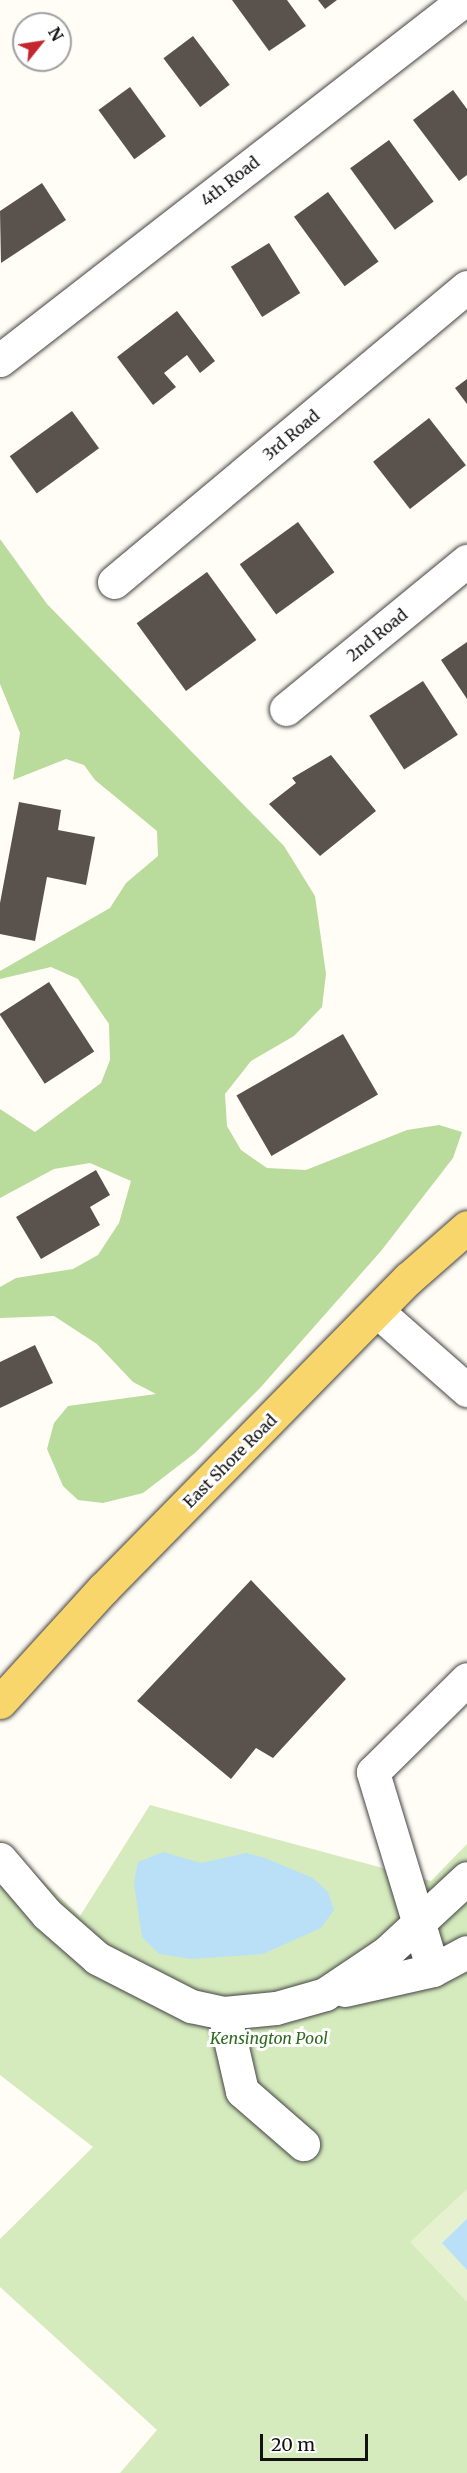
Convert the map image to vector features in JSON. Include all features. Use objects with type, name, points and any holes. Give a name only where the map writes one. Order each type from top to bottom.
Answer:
[{"type":"main road","name":"East Shore Road","points":[[0,1702],[377,1311],[467,1227]]},
{"type":"street","name":"4th Road","points":[[0,360],[463,3]]},
{"type":"street","name":"3rd Road","points":[[114,582],[467,287]]},
{"type":"street","name":"2nd Road","points":[[286,709],[467,561]]},
{"type":"street","points":[[377,1311],[467,1390]]},
{"type":"street","points":[[433,1970],[422,1919],[373,1772],[467,1679]]},
{"type":"street","points":[[0,1859],[47,1914],[97,1958],[191,2006],[224,2013],[276,2008],[325,1994],[433,1970],[467,1952]]},
{"type":"street","points":[[325,1994],[386,1953],[466,1881]]},
{"type":"street","points":[[224,2013],[242,2091],[303,2144]]},
{"type":"green space","points":[[0,539],[47,604],[284,846],[315,896],[326,974],[322,1007],[294,1036],[251,1061],[225,1094],[227,1126],[241,1150],[267,1168],[306,1170],[407,1130],[439,1125],[462,1132],[453,1158],[381,1251],[260,1388],[195,1453],[143,1493],[103,1503],[78,1500],[63,1486],[47,1449],[54,1423],[68,1406],[156,1394],[133,1382],[97,1344],[54,1316],[0,1318],[0,1287],[16,1278],[73,1269],[98,1255],[119,1223],[131,1181],[90,1163],[54,1169],[0,1198],[0,1109],[35,1132],[101,1083],[110,1060],[109,1024],[78,979],[51,967],[0,979],[0,971],[110,908],[126,883],[158,856],[157,831],[95,780],[84,765],[66,759],[13,780],[20,733],[0,684]]},
{"type":"green space","name":"Kensington Pool","points":[[150,1805],[431,1881],[467,1844],[467,2473],[120,2473],[157,2430],[0,2287],[0,2239],[93,2147],[0,2075],[0,1841],[80,1916]]},
{"type":"green space","points":[[467,2189],[467,2302],[410,2242]]},
{"type":"water","points":[[163,1852],[201,1863],[246,1853],[265,1858],[313,1878],[328,1892],[334,1910],[321,1928],[263,1954],[192,1959],[159,1954],[142,1937],[134,1883],[138,1862]]},
{"type":"water","points":[[467,2219],[467,2270],[442,2243]]},
{"type":"building","points":[[232,0],[287,0],[306,26],[269,51]]},
{"type":"building","points":[[318,0],[337,0],[325,9]]},
{"type":"building","points":[[193,36],[230,85],[200,107],[163,58]]},
{"type":"building","points":[[130,87],[166,136],[134,159],[98,110]]},
{"type":"building","points":[[453,90],[467,109],[467,175],[459,181],[413,120]]},
{"type":"building","points":[[389,140],[434,201],[395,230],[350,168]]},
{"type":"building","points":[[42,183],[66,220],[1,263],[0,211]]},
{"type":"building","points":[[328,192],[379,262],[345,286],[294,217]]},
{"type":"building","points":[[269,243],[300,293],[262,317],[231,267]]},
{"type":"building","points":[[177,311],[215,361],[200,373],[187,355],[164,373],[176,387],[153,405],[117,357]]},
{"type":"building","points":[[467,379],[467,404],[455,388]]},
{"type":"building","points":[[72,411],[99,448],[37,493],[10,456]]},
{"type":"building","points":[[429,418],[466,465],[410,509],[373,462]]},
{"type":"building","points":[[298,522],[334,572],[276,614],[240,564]]},
{"type":"building","points":[[207,572],[256,640],[186,691],[137,623]]},
{"type":"building","points":[[467,642],[467,699],[441,660]]},
{"type":"building","points":[[423,681],[458,735],[404,770],[369,716]]},
{"type":"building","points":[[331,755],[376,811],[320,856],[269,804],[296,783],[292,778]]},
{"type":"building","points":[[19,802],[61,810],[58,830],[95,837],[86,885],[47,877],[35,941],[0,934],[0,903]]},
{"type":"building","points":[[49,982],[94,1052],[45,1084],[0,1014]]},
{"type":"building","points":[[343,1034],[378,1095],[271,1156],[236,1096]]},
{"type":"building","points":[[96,1170],[110,1195],[90,1207],[100,1225],[41,1259],[16,1217]]},
{"type":"building","points":[[35,1345],[53,1383],[0,1408],[0,1362]]},
{"type":"building","points":[[251,1580],[346,1679],[273,1758],[256,1748],[231,1779],[137,1701]]}]
